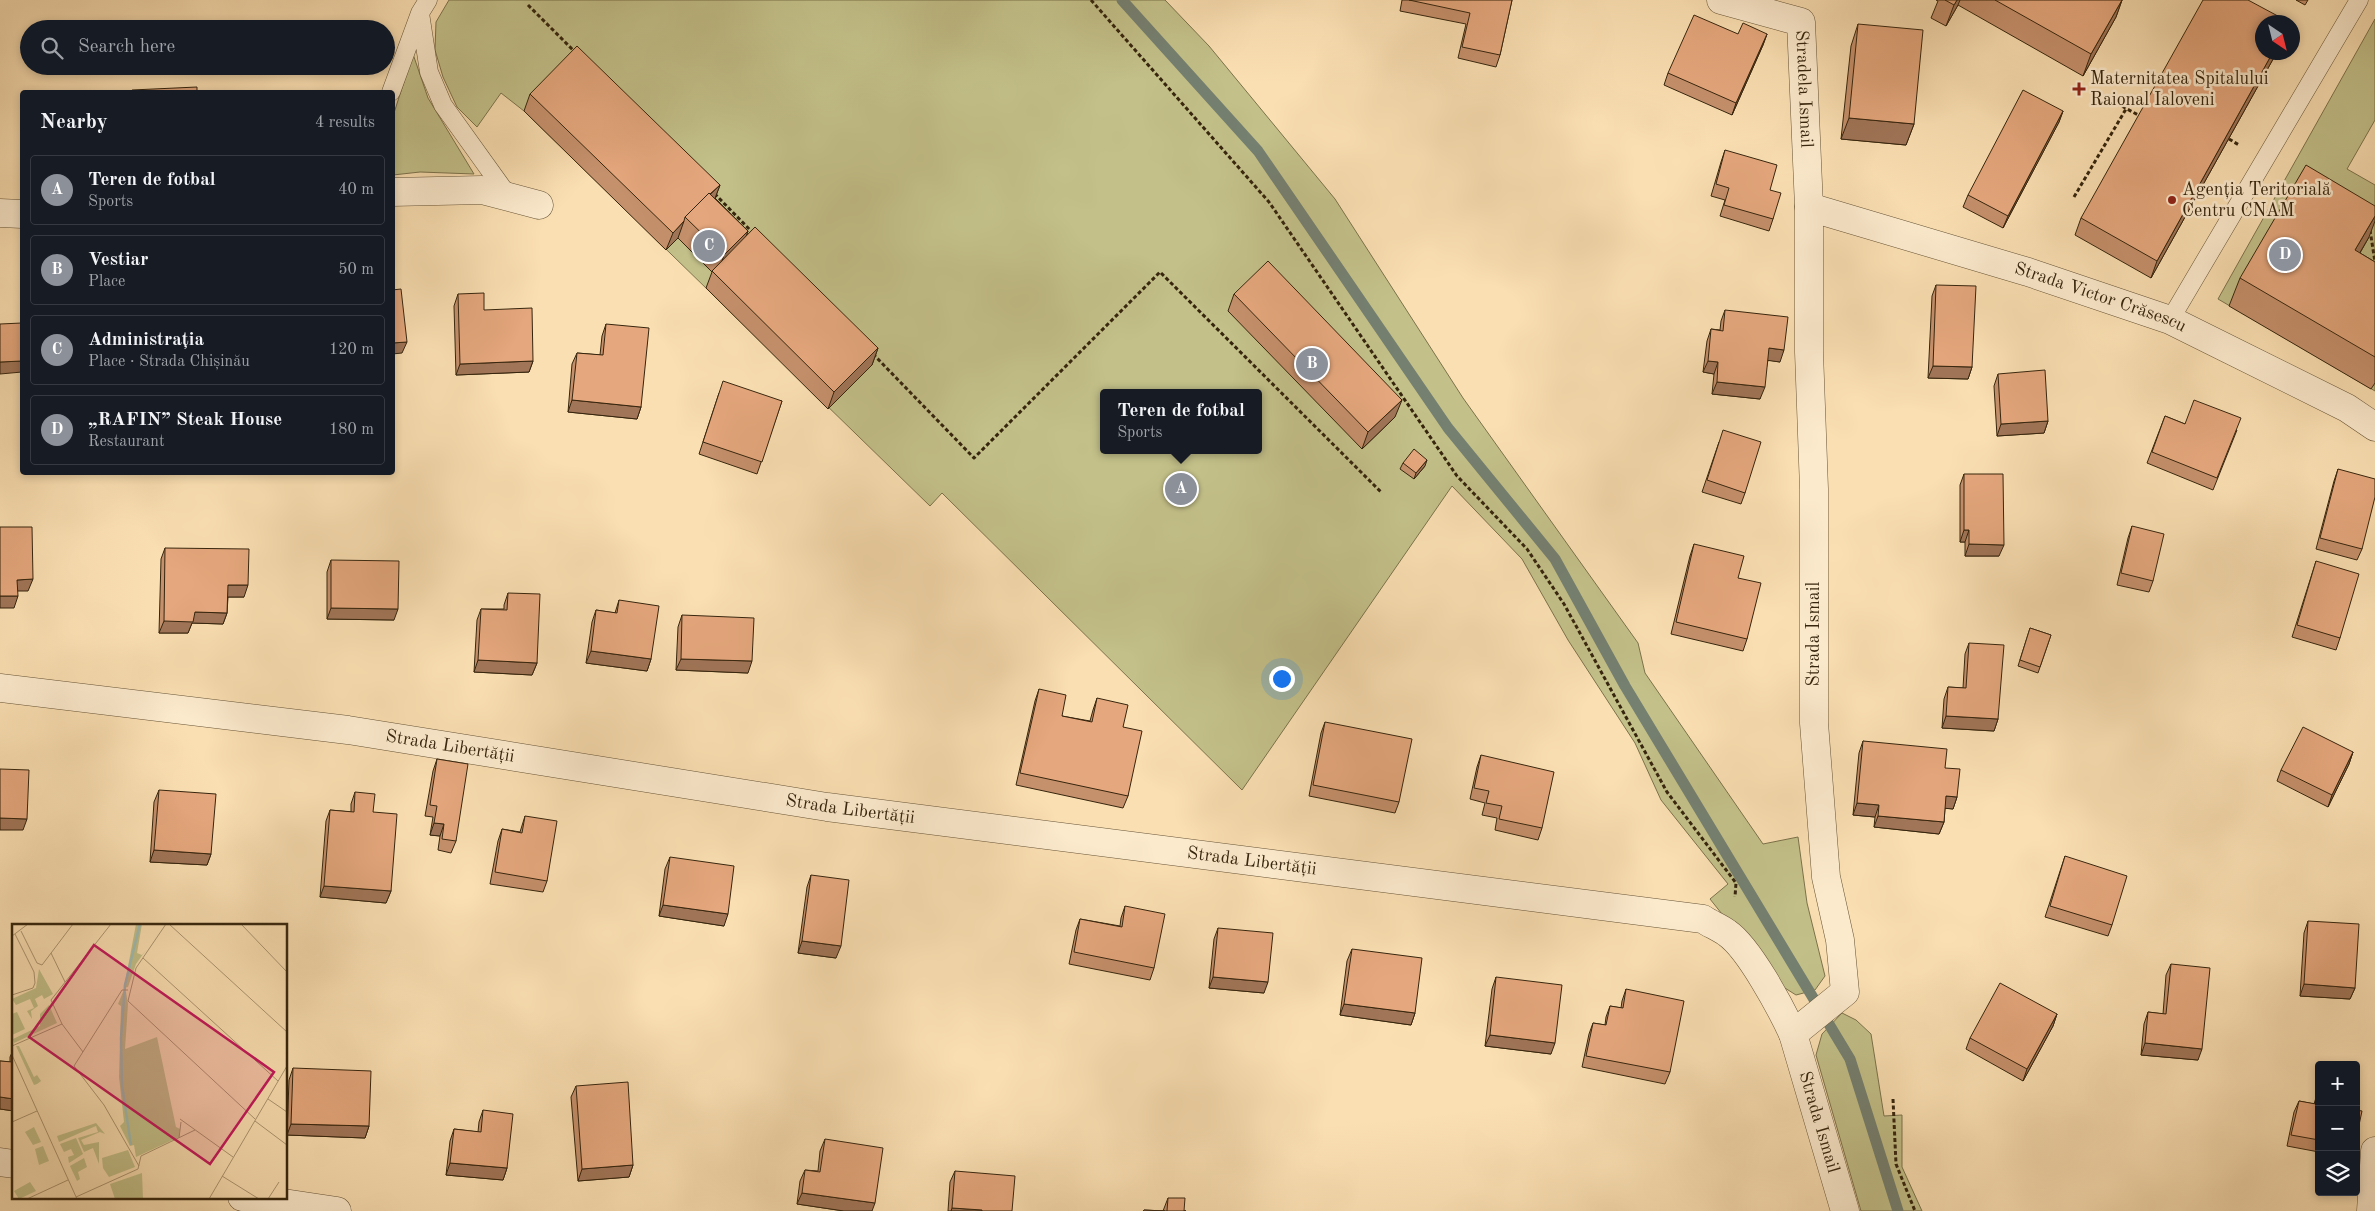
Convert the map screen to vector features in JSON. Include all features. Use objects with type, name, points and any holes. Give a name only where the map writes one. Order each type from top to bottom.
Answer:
[{"type":"street","name":"Stradela Ismail","points":[[1721,0],[1801,22],[1809,207]]},
{"type":"street","points":[[395,192],[482,190],[540,205]]},
{"type":"street","name":"Strada Ismail","points":[[1793,1034],[1845,992],[1840,940],[1826,877],[1814,723],[1814,489],[1809,352],[1809,207]]},
{"type":"street","name":"Strada Victor Crăsescu","points":[[1809,207],[2028,272],[2170,320],[2347,408],[2375,427]]},
{"type":"street","points":[[0,213],[20,214]]},
{"type":"street","name":"Strada Libertății","points":[[0,688],[348,730],[827,808],[1703,919]]},
{"type":"street","name":"Strada Ismail","points":[[1703,919],[1728,934],[1755,968],[1780,1007],[1793,1034],[1845,1211]]},
{"type":"street","points":[[2371,1211],[2375,1151]]},
{"type":"street","points":[[249,1198],[337,1211]]},
{"type":"lane","points":[[2170,320],[2360,0]]},
{"type":"lane","points":[[391,90],[424,6]]},
{"type":"lane","points":[[424,6],[429,72],[443,105],[509,197]]},
{"type":"path","points":[[1091,0],[1237,163],[1269,202],[1457,476],[1527,548],[1564,604],[1668,792],[1736,883],[1728,934]]},
{"type":"path","points":[[528,5],[577,54]]},
{"type":"path","points":[[2105,97],[2141,117]]},
{"type":"path","points":[[2074,197],[2126,109]]},
{"type":"path","points":[[710,189],[758,238]]},
{"type":"path","points":[[2369,224],[2375,262]]},
{"type":"path","points":[[870,351],[974,458],[1160,272],[1381,492]]},
{"type":"path","points":[[1893,1100],[1896,1164],[1915,1211]]},
{"type":"shaded area","points":[[449,0],[1165,0],[1209,46],[1335,199],[1463,398],[1638,643],[1645,673],[1763,844],[1798,837],[1807,903],[1825,976],[1815,990],[1796,995],[1777,983],[1710,899],[1728,884],[1661,800],[1635,743],[1568,640],[1522,559],[1452,486],[1242,790],[942,493],[930,506],[524,111],[501,93],[477,127],[457,107],[443,77],[435,50],[436,22]]},
{"type":"shaded area","points":[[2375,19],[2375,120],[2347,169],[2375,185],[2375,391],[2218,299]]},
{"type":"shaded area","points":[[413,54],[428,98],[474,174],[420,172],[395,175],[395,110]]},
{"type":"shaded area","points":[[1842,1013],[1856,1020],[1871,1034],[1884,1116],[1902,1115],[1902,1167],[1922,1211],[1861,1211],[1816,1055],[1822,1034]]},
{"type":"building","points":[[1409,0],[1512,0],[1500,55],[1462,47],[1470,13]]},
{"type":"building","points":[[1945,0],[1957,0],[1954,5]]},
{"type":"building","points":[[1995,0],[2122,0],[2091,54]]},
{"type":"building","points":[[2203,0],[2248,0],[2276,15],[2255,15],[2255,60],[2269,60],[2157,261],[2081,218]]},
{"type":"building","points":[[1694,15],[1738,34],[1743,23],[1767,34],[1736,103],[1668,73]]},
{"type":"building","points":[[1858,24],[1923,30],[1914,124],[1849,118]]},
{"type":"building","points":[[577,46],[720,185],[709,193],[685,217],[684,221],[673,233],[530,94]]},
{"type":"building","points":[[197,87],[197,90],[132,90]]},
{"type":"building","points":[[2023,90],[2063,111],[2008,216],[1968,195]]},
{"type":"building","points":[[1725,150],[1777,165],[1770,190],[1781,193],[1773,219],[1724,205],[1729,188],[1716,184]]},
{"type":"building","points":[[2306,165],[2375,206],[2375,216],[2355,250],[2375,262],[2375,357],[2240,278]]},
{"type":"building","points":[[709,193],[748,231],[724,255],[685,217]]},
{"type":"building","points":[[755,227],[878,348],[834,392],[712,271]]},
{"type":"building","points":[[1268,261],[1402,400],[1368,432],[1234,294]]},
{"type":"building","points":[[1936,285],[1976,286],[1972,367],[1933,366]]},
{"type":"building","points":[[401,289],[407,342],[395,343],[395,290]]},
{"type":"building","points":[[484,293],[484,310],[532,308],[533,361],[460,364],[458,294]]},
{"type":"building","points":[[1725,310],[1788,317],[1784,350],[1769,348],[1765,387],[1717,382],[1718,362],[1708,361],[1711,329],[1723,331]]},
{"type":"building","points":[[20,323],[20,361],[0,362],[0,324]]},
{"type":"building","points":[[606,324],[649,328],[641,407],[572,400],[577,353],[603,355]]},
{"type":"building","points":[[2045,370],[2048,421],[2001,424],[1998,374]]},
{"type":"building","points":[[723,381],[782,401],[762,462],[703,442]]},
{"type":"building","points":[[2194,400],[2241,418],[2217,478],[2152,452],[2165,416],[2185,424]]},
{"type":"building","points":[[1723,430],[1761,442],[1745,493],[1707,480]]},
{"type":"building","points":[[1414,449],[1427,460],[1416,473],[1403,463]]},
{"type":"building","points":[[2338,469],[2375,479],[2375,497],[2362,549],[2320,538]]},
{"type":"building","points":[[1964,474],[2003,474],[2004,545],[1969,544],[1969,530],[1964,530]]},
{"type":"building","points":[[2132,526],[2164,534],[2153,581],[2121,573]]},
{"type":"building","points":[[0,527],[32,527],[33,579],[17,580],[18,596],[0,596]]},
{"type":"building","points":[[1694,544],[1744,556],[1738,578],[1761,583],[1747,639],[1676,622]]},
{"type":"building","points":[[165,548],[249,549],[248,585],[228,585],[227,613],[195,612],[193,622],[164,621]]},
{"type":"building","points":[[331,560],[399,561],[398,609],[331,608]]},
{"type":"building","points":[[2316,561],[2359,574],[2340,638],[2297,625]]},
{"type":"building","points":[[508,593],[540,594],[537,663],[478,660],[481,609],[507,610]]},
{"type":"building","points":[[619,600],[659,606],[651,659],[591,651],[596,610],[617,613]]},
{"type":"building","points":[[682,615],[754,618],[752,661],[681,659]]},
{"type":"building","points":[[2030,628],[2051,635],[2040,667],[2020,660]]},
{"type":"building","points":[[1969,643],[2004,645],[1998,719],[1946,716],[1948,687],[1966,688]]},
{"type":"building","points":[[1039,689],[1066,695],[1062,716],[1092,722],[1097,698],[1128,705],[1123,727],[1142,731],[1128,796],[1020,773]]},
{"type":"building","points":[[1325,722],[1412,739],[1399,802],[1313,785]]},
{"type":"building","points":[[2303,727],[2353,752],[2332,795],[2281,770]]},
{"type":"building","points":[[1863,741],[1947,749],[1945,768],[1960,769],[1957,797],[1946,796],[1944,822],[1878,816],[1879,805],[1857,803]]},
{"type":"building","points":[[1481,755],[1554,772],[1542,828],[1499,819],[1502,806],[1486,803],[1489,791],[1474,788]]},
{"type":"building","points":[[437,759],[468,764],[456,841],[442,839],[444,824],[434,823],[437,806],[430,805]]},
{"type":"building","points":[[0,769],[29,770],[27,819],[0,818]]},
{"type":"building","points":[[159,790],[216,794],[211,854],[154,850]]},
{"type":"building","points":[[355,792],[375,794],[373,812],[397,814],[391,891],[324,886],[330,810],[354,812]]},
{"type":"building","points":[[525,816],[557,821],[547,881],[495,872],[502,829],[522,833]]},
{"type":"building","points":[[2065,856],[2127,876],[2112,925],[2050,906]]},
{"type":"building","points":[[670,857],[734,866],[728,914],[663,905]]},
{"type":"building","points":[[811,875],[849,880],[841,946],[802,941]]},
{"type":"building","points":[[1125,906],[1165,914],[1154,968],[1074,952],[1080,919],[1122,927]]},
{"type":"building","points":[[2308,921],[2359,924],[2355,988],[2304,984]]},
{"type":"building","points":[[1218,928],[1273,933],[1268,982],[1213,977]]},
{"type":"building","points":[[1352,949],[1422,958],[1415,1013],[1344,1004]]},
{"type":"building","points":[[2171,964],[2210,968],[2202,1049],[2145,1043],[2148,1012],[2166,1014]]},
{"type":"building","points":[[1496,977],[1562,985],[1555,1043],[1490,1035]]},
{"type":"building","points":[[2000,983],[2057,1014],[2027,1069],[1970,1038]]},
{"type":"building","points":[[1626,989],[1684,1001],[1670,1072],[1586,1056],[1593,1023],[1606,1025],[1610,1006],[1623,1008]]},
{"type":"building","points":[[0,1061],[12,1062],[12,1099],[0,1097]]},
{"type":"building","points":[[293,1068],[371,1071],[369,1126],[291,1124]]},
{"type":"building","points":[[628,1082],[633,1165],[582,1169],[576,1086]]},
{"type":"building","points":[[2299,1101],[2315,1104],[2315,1139],[2291,1135]]},
{"type":"building","points":[[483,1110],[513,1114],[507,1168],[450,1163],[454,1129],[481,1132]]},
{"type":"building","points":[[825,1139],[883,1148],[875,1203],[802,1193],[805,1170],[820,1172]]},
{"type":"building","points":[[955,1171],[1015,1176],[1012,1211],[952,1208]]},
{"type":"building","points":[[1168,1198],[1185,1198],[1184,1211],[1167,1211]]},
{"type":"waterway","points":[[1122,0],[1258,151],[1448,428],[1555,559],[1625,686],[1850,1059],[1898,1211]]},
{"type":"place","name":"Maternitatea Spitalului Raional Ialoveni","points":[[2079,89]]},
{"type":"place","name":"Agenția Teritorială Centru CNAM","points":[[2172,200]]},
{"type":"place","name":"Administrația","points":[[709,246]]},
{"type":"place","name":"„RAFIN” Steak House","points":[[2285,255]]},
{"type":"place","name":"Vestiar","points":[[1312,364]]},
{"type":"place","name":"Teren de fotbal","points":[[1181,489]]}]
